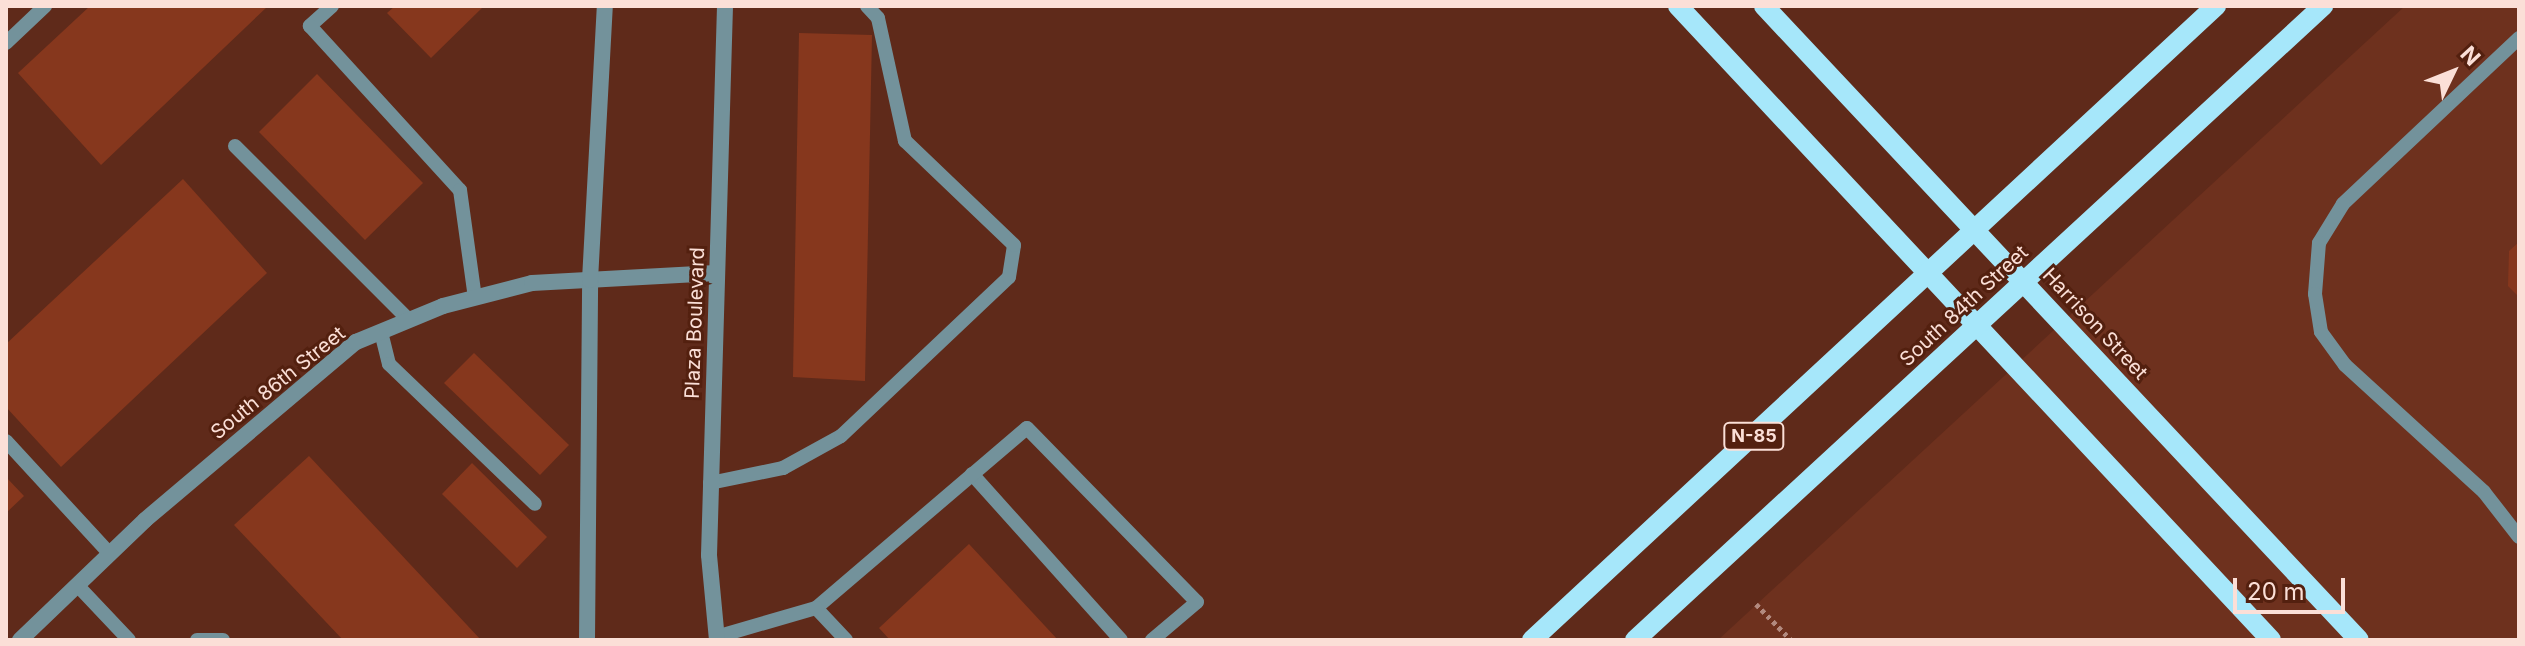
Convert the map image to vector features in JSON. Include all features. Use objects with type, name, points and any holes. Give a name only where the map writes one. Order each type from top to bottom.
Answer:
[{"type":"main road","points":[[1678,6],[2271,640]]},
{"type":"main road","name":"Harrison Street","points":[[1764,6],[2359,640]]},
{"type":"main road","name":"N-85","points":[[1532,640],[1928,273],[1976,233],[2216,6]]},
{"type":"main road","name":"South 84th Street","points":[[1635,640],[2323,6]]},
{"type":"street","points":[[587,640],[590,280],[605,6]]},
{"type":"street","name":"Plaza Boulevard","points":[[716,638],[709,555],[710,483],[725,6]]},
{"type":"street","name":"South 86th Street","points":[[20,640],[110,554],[356,342],[409,320],[532,283],[716,273]]},
{"type":"lane","points":[[6,43],[45,6]]},
{"type":"lane","points":[[332,6],[310,26],[460,190],[475,298]]},
{"type":"lane","points":[[710,483],[783,468],[841,436],[1009,277],[1014,245],[905,141],[878,18],[867,6]]},
{"type":"lane","points":[[2519,38],[2343,204],[2319,243],[2315,294],[2321,332],[2345,365],[2484,492],[2519,537]]},
{"type":"lane","points":[[235,146],[409,320]]},
{"type":"lane","points":[[381,332],[389,364],[535,504]]},
{"type":"lane","points":[[716,638],[816,608],[1027,428],[1197,602],[1152,640]]},
{"type":"lane","points":[[6,441],[110,554]]},
{"type":"lane","points":[[972,474],[1121,640]]},
{"type":"lane","points":[[78,586],[129,640]]},
{"type":"lane","points":[[816,608],[846,640]]},
{"type":"lane","points":[[197,640],[223,640]]},
{"type":"path","points":[[1756,604],[1791,640]]},
{"type":"shaded area","points":[[2405,6],[2519,6],[2519,640],[1718,640]]},
{"type":"building","points":[[90,6],[268,6],[101,165],[18,73]]},
{"type":"building","points":[[395,6],[484,6],[431,58],[387,13]]},
{"type":"building","points":[[799,33],[872,35],[865,381],[793,377]]},
{"type":"building","points":[[317,74],[423,183],[365,240],[259,132]]},
{"type":"building","points":[[183,179],[267,273],[61,467],[6,407],[6,344]]},
{"type":"building","points":[[2519,242],[2519,297],[2508,286],[2509,251]]},
{"type":"building","points":[[474,353],[569,445],[540,475],[444,383]]},
{"type":"building","points":[[309,456],[481,640],[343,640],[234,525]]},
{"type":"building","points":[[472,463],[547,537],[517,568],[442,494]]},
{"type":"building","points":[[6,477],[24,496],[6,513]]},
{"type":"building","points":[[969,544],[1058,640],[890,640],[879,628]]}]
